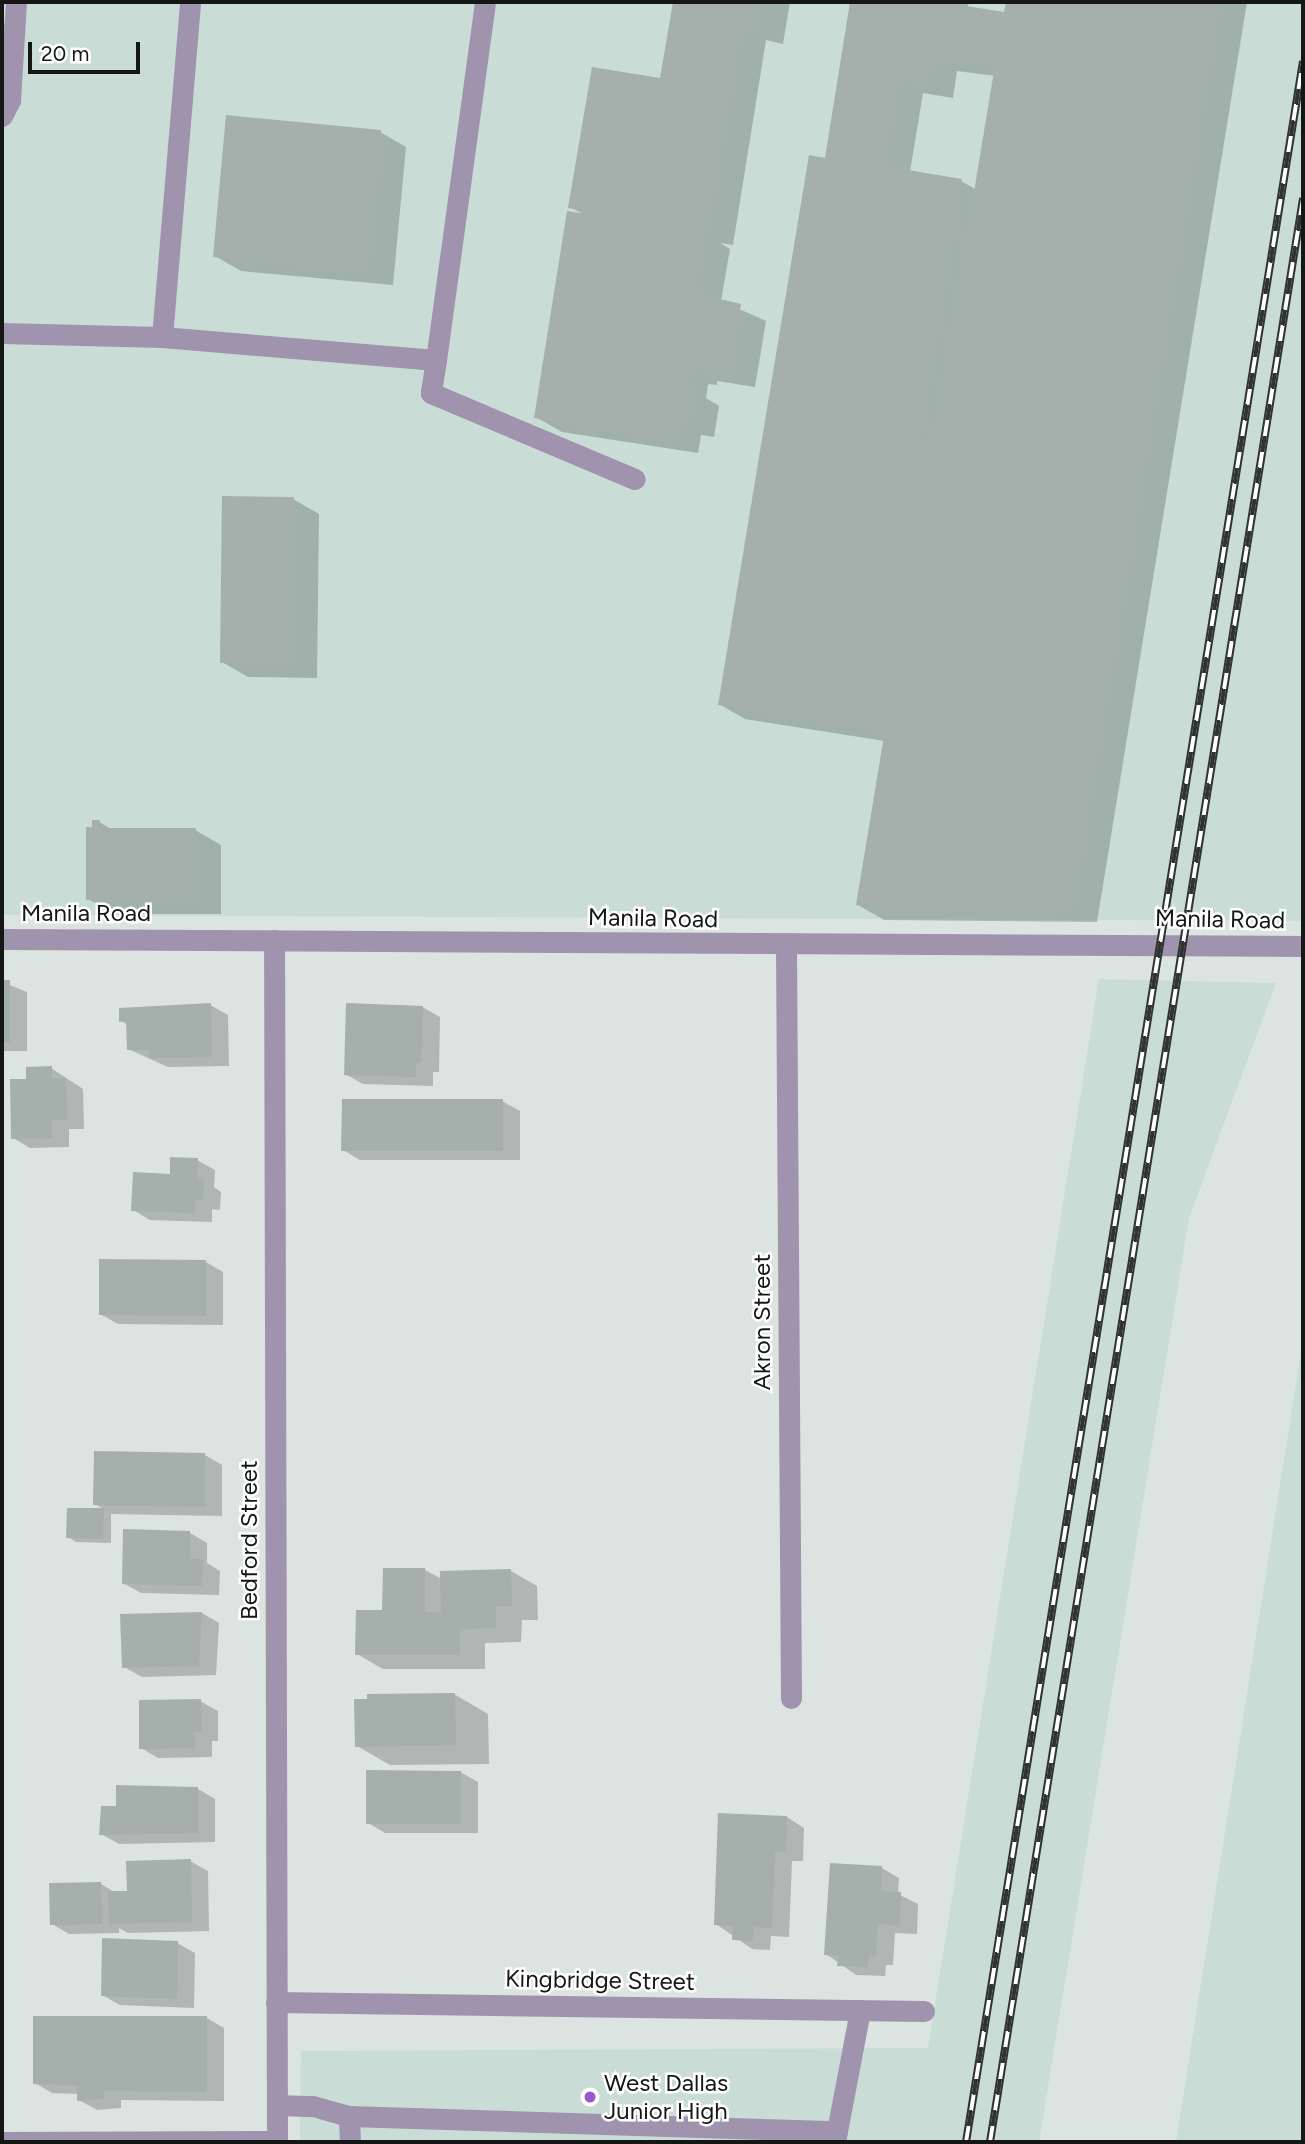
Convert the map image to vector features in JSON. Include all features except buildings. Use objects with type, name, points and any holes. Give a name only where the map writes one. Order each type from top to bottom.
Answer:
[{"type":"street","points":[[2,116],[10,100],[16,2]]},
{"type":"street","points":[[162,337],[190,2]]},
{"type":"street","points":[[485,2],[431,393],[635,479]]},
{"type":"street","points":[[2,333],[162,337],[436,359]]},
{"type":"street","name":"Manila Road","points":[[2,939],[786,946],[1303,946]]},
{"type":"street","name":"Bedford Street","points":[[274,940],[277,2141]]},
{"type":"street","name":"Akron Street","points":[[786,946],[791,1698]]},
{"type":"street","name":"Kingbridge Street","points":[[276,2002],[924,2011]]},
{"type":"street","points":[[277,2105],[313,2106],[349,2116],[836,2137],[860,2010]]},
{"type":"street","points":[[349,2116],[350,2142]]},
{"type":"street","points":[[2,2142],[277,2141]]},
{"type":"shaded area","points":[[2,2],[1303,2],[1303,921],[2,915]]},
{"type":"shaded area","points":[[1099,979],[1276,983],[1189,1218],[1039,2142],[300,2142],[301,2051],[928,2048]]},
{"type":"shaded area","points":[[1303,1340],[1303,2142],[1176,2142]]},
{"type":"railway","points":[[966,2142],[1303,61]]},
{"type":"railway","points":[[990,2142],[1303,198]]},
{"type":"place","name":"West Dallas Junior High","points":[[590,2097]]}]
